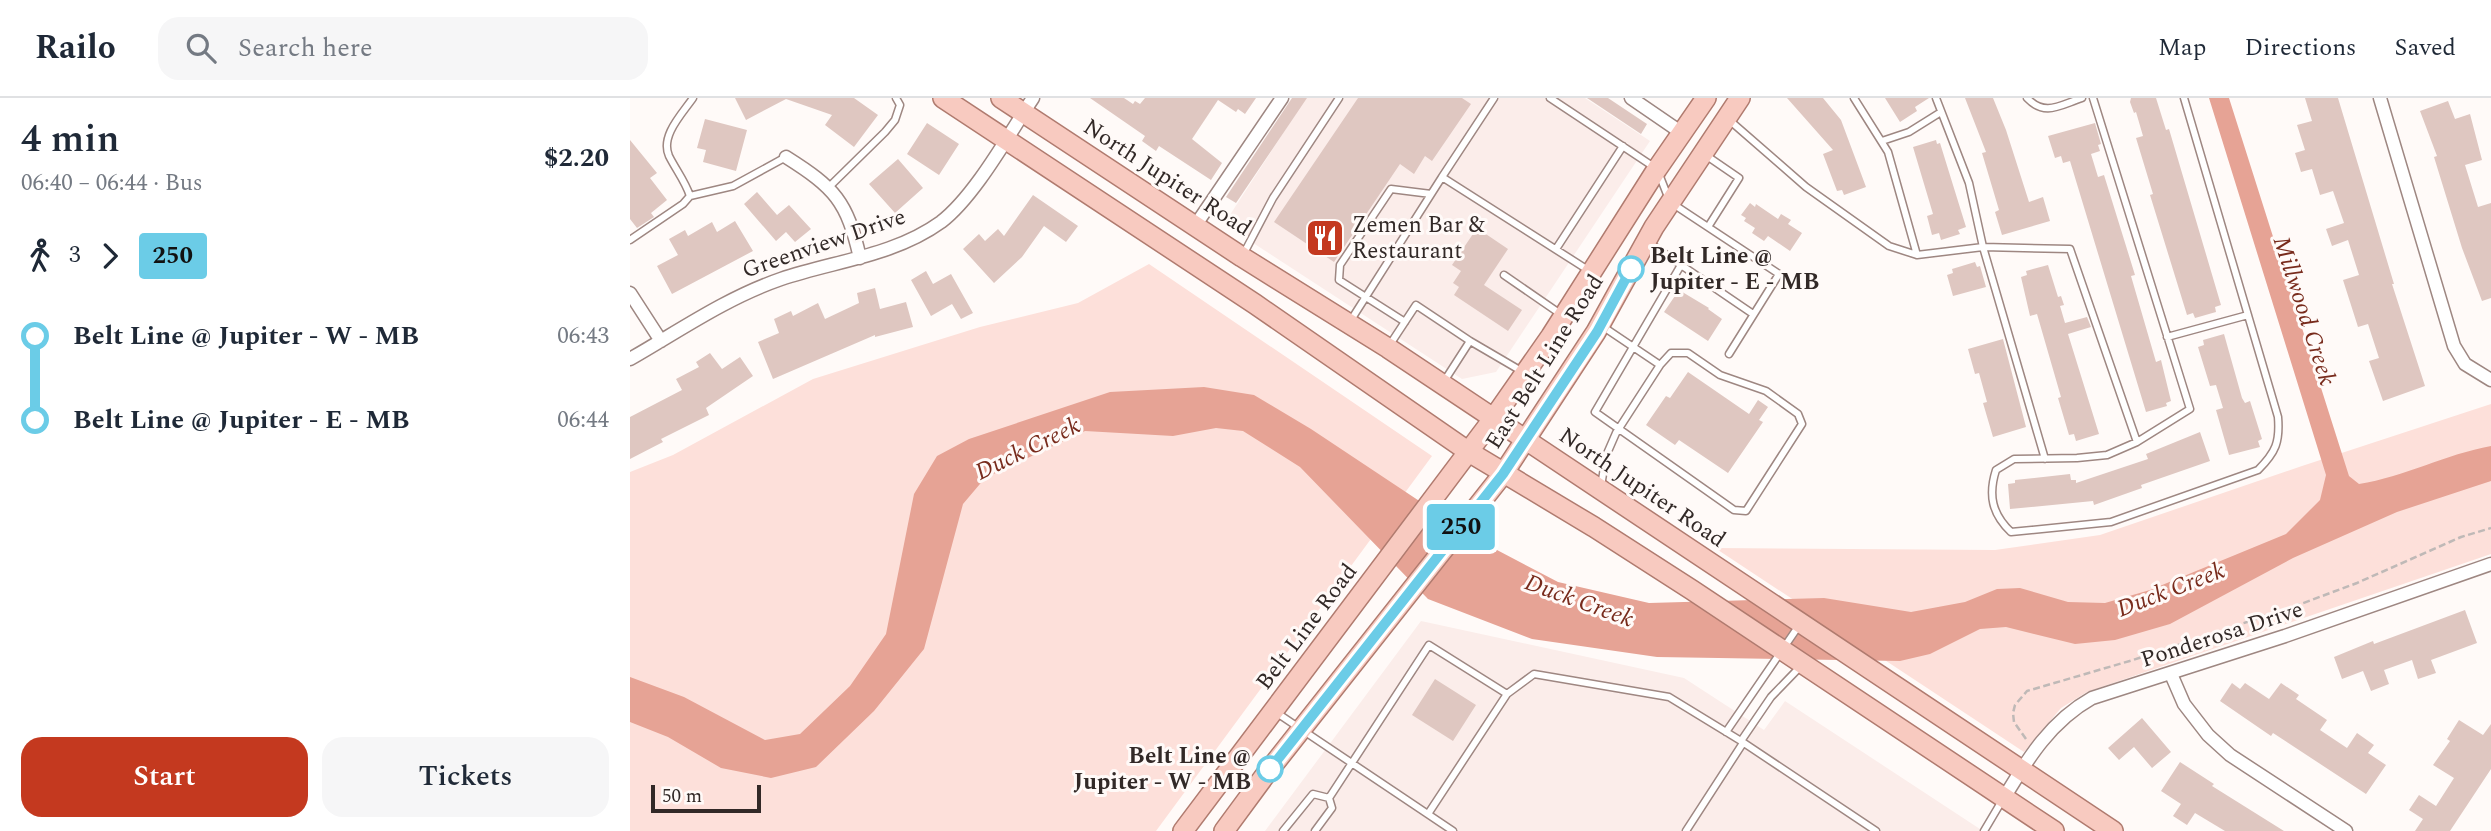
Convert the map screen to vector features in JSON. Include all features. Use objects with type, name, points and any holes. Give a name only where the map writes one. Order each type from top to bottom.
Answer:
[{"type":"main road","points":[[943,98],[1224,284],[1469,452],[1610,537],[1831,680],[2047,829]]},
{"type":"main road","name":"North Jupiter Road","points":[[1001,98],[1028,106],[1195,226],[1388,348],[2113,831]]},
{"type":"main road","name":"East Belt Line Road","points":[[1469,452],[1564,316],[1657,169],[1706,98]]},
{"type":"main road","name":"East Belt Line Road","points":[[1503,474],[1601,325],[1670,202],[1740,98]]},
{"type":"main road","points":[[1224,284],[1242,257]]},
{"type":"main road","name":"Belt Line Road","points":[[1183,831],[1469,452]]},
{"type":"main road","points":[[1224,831],[1503,474]]},
{"type":"street","points":[[1195,226],[1282,98]]},
{"type":"street","points":[[1630,98],[1682,133]]},
{"type":"street","points":[[2380,98],[2454,346],[2465,364],[2491,380]]},
{"type":"street","name":"Greenview Drive","points":[[630,359],[738,296],[780,279],[901,244],[941,221],[985,172],[1028,106]]},
{"type":"street","points":[[786,157],[829,187],[840,199],[848,215],[860,258]]},
{"type":"street","points":[[630,293],[661,341]]},
{"type":"street","name":"Ponderosa Drive","points":[[2004,798],[2036,749],[2063,718],[2092,698],[2426,589],[2491,564]]},
{"type":"street","points":[[2171,674],[2184,704],[2208,735],[2230,755],[2346,831]]},
{"type":"lane","points":[[690,196],[668,155],[666,142],[693,98]]},
{"type":"lane","points":[[829,187],[895,120],[900,105],[896,98]]},
{"type":"lane","points":[[1242,257],[1273,198],[1339,98]]},
{"type":"lane","points":[[1349,323],[1494,98]]},
{"type":"lane","points":[[1550,98],[1657,169],[1670,202],[1779,274],[1729,354]]},
{"type":"lane","points":[[1854,98],[1888,152],[1917,255]]},
{"type":"lane","points":[[1936,98],[1969,183],[1983,247],[2045,459]]},
{"type":"lane","points":[[2027,98],[2036,107],[2049,109],[2082,98]]},
{"type":"lane","points":[[2093,98],[2190,409],[2137,442],[2107,455],[2014,459],[1996,470],[1990,490],[2000,522],[2011,532],[2111,522],[2259,470],[2272,456],[2280,436],[2278,417],[2184,98]]},
{"type":"lane","points":[[1882,141],[1909,132],[1941,112]]},
{"type":"lane","points":[[1726,118],[1806,187],[1889,246],[1917,255],[1983,247],[2070,249],[2137,442]]},
{"type":"lane","points":[[1556,249],[1623,146]]},
{"type":"lane","points":[[1703,153],[1739,178],[1708,227]]},
{"type":"lane","points":[[630,240],[683,204],[690,196],[733,186],[786,157]]},
{"type":"lane","points":[[1442,177],[1592,273]]},
{"type":"lane","points":[[1405,322],[1339,280],[1340,265],[1391,189],[1432,194]]},
{"type":"lane","points":[[1646,241],[1753,314]]},
{"type":"lane","points":[[1601,489],[1606,456],[1619,429],[1660,365],[1671,353],[1688,353],[1720,375],[1766,391],[1798,414],[1802,424],[1746,511],[1734,510],[1619,429],[1595,412],[1681,265]]},
{"type":"lane","points":[[1504,275],[1564,316]]},
{"type":"lane","points":[[1388,348],[1416,305],[1525,373]]},
{"type":"lane","points":[[2167,337],[2248,315]]},
{"type":"lane","points":[[1601,325],[1660,365]]},
{"type":"lane","points":[[1442,385],[1471,341]]},
{"type":"lane","points":[[1726,732],[1800,623]]},
{"type":"lane","points":[[1329,798],[1429,645],[1507,694]]},
{"type":"lane","points":[[1686,831],[1771,697],[1804,663]]},
{"type":"lane","points":[[1428,814],[1507,694],[1534,674],[1669,697],[1876,831]]},
{"type":"lane","points":[[1275,711],[1453,831]]},
{"type":"lane","points":[[1283,831],[1313,794],[1329,798]]},
{"type":"lane","points":[[1315,831],[1332,808],[1329,798]]},
{"type":"lane","points":[[1984,831],[2004,798]]},
{"type":"path","points":[[2036,749],[2014,722],[2015,705],[2027,691],[2133,660],[2298,605],[2357,583],[2461,537],[2491,528]]},
{"type":"shaded area","points":[[1306,98],[1585,98],[1650,141],[1496,372],[1462,379],[1224,224]]},
{"type":"shaded area","points":[[1149,264],[1432,456],[1156,831],[630,831],[630,472],[673,455],[813,379],[980,327],[1078,303]]},
{"type":"shaded area","points":[[2491,404],[2491,554],[2087,692],[2061,708],[2024,752],[1715,548],[1995,550],[2100,535]]},
{"type":"shaded area","points":[[1421,621],[1684,678],[1764,730],[1785,701],[1983,831],[1265,831]]},
{"type":"water","name":"Duck Creek","points":[[2209,98],[2229,98],[2349,476],[2359,484],[2376,481],[2491,446],[2491,481],[2397,512],[2293,558],[2170,624],[2115,640],[2075,644],[2006,627],[1980,629],[1930,654],[1900,661],[1657,657],[1532,639],[1428,599],[1300,467],[1243,431],[1216,428],[1173,436],[1085,431],[985,478],[963,504],[924,649],[874,711],[816,767],[771,778],[721,768],[668,737],[630,722],[630,677],[684,697],[765,740],[800,734],[850,686],[886,634],[914,494],[937,456],[969,439],[1110,392],[1204,387],[1254,395],[1311,429],[1478,540],[1558,582],[1649,603],[1824,598],[1911,612],[1965,602],[1997,589],[2020,588],[2068,602],[2105,603],[2150,590],[2286,534],[2320,500],[2326,475]]},
{"type":"building","points":[[735,98],[854,98],[878,115],[854,147],[825,125],[832,115],[786,99],[746,120]]},
{"type":"building","points":[[1090,98],[1124,98],[1133,104],[1135,101],[1140,104],[1145,98],[1256,98],[1245,114],[1238,109],[1236,112],[1218,100],[1192,139],[1222,163],[1211,180],[1159,146],[1156,151],[1142,141],[1145,136]]},
{"type":"building","points":[[1292,98],[1307,98],[1236,203],[1226,197]]},
{"type":"building","points":[[1358,98],[1462,98],[1471,104],[1432,161],[1425,156],[1414,174],[1400,164],[1334,262],[1274,222]]},
{"type":"building","points":[[1587,98],[1608,98],[1647,124],[1641,134]]},
{"type":"building","points":[[1787,98],[1823,98],[1841,120],[1866,187],[1844,195],[1842,190],[1837,191],[1823,154],[1833,150]]},
{"type":"building","points":[[1885,98],[1929,98],[1915,107],[1917,111],[1900,122]]},
{"type":"building","points":[[1965,98],[1993,98],[2029,202],[2043,197],[2050,221],[2002,235],[1995,212],[1999,210],[1982,153],[1986,152]]},
{"type":"building","points":[[2131,98],[2156,98],[2166,130],[2169,129],[2221,305],[2215,307],[2216,312],[2195,318],[2193,313],[2187,315],[2150,195],[2153,194],[2136,138],[2143,136],[2130,102]]},
{"type":"building","points":[[2305,98],[2338,98],[2425,386],[2383,401],[2369,361],[2379,358],[2368,324],[2358,327],[2343,280],[2359,275],[2348,240],[2332,246],[2326,229],[2344,223],[2333,191],[2320,195],[2312,169],[2301,172],[2295,153],[2305,150],[2297,125],[2312,121]]},
{"type":"building","points":[[2448,101],[2455,119],[2470,114],[2482,160],[2465,165],[2478,207],[2491,203],[2491,298],[2482,301],[2462,248],[2434,157],[2437,156],[2420,111]]},
{"type":"building","points":[[705,119],[747,130],[736,171],[703,162],[706,150],[697,148]]},
{"type":"building","points":[[927,123],[959,144],[939,175],[907,154]]},
{"type":"building","points":[[2095,123],[2101,144],[2098,145],[2100,151],[2091,154],[2098,177],[2104,175],[2135,275],[2131,276],[2156,362],[2161,360],[2171,401],[2166,403],[2167,406],[2146,412],[2070,161],[2063,163],[2061,156],[2055,158],[2048,136]]},
{"type":"building","points":[[630,140],[657,173],[650,178],[667,200],[651,213],[654,217],[637,228],[630,219]]},
{"type":"building","points":[[1936,140],[1937,144],[1940,143],[1966,227],[1958,230],[1960,234],[1941,240],[1939,233],[1932,235],[1927,216],[1933,214],[1913,147]]},
{"type":"building","points":[[898,159],[923,188],[895,213],[869,184]]},
{"type":"building","points":[[757,192],[777,215],[789,205],[811,229],[795,242],[786,232],[776,241],[744,204]]},
{"type":"building","points":[[1033,195],[1078,226],[1066,242],[1044,226],[1022,257],[994,283],[963,249],[979,234],[985,241],[998,229],[1004,236]]},
{"type":"building","points":[[1750,203],[1755,207],[1756,204],[1778,219],[1781,214],[1791,220],[1788,224],[1802,233],[1790,251],[1768,236],[1764,241],[1752,233],[1755,228],[1744,221],[1746,218],[1741,215]]},
{"type":"building","points":[[735,221],[753,251],[672,294],[657,266],[678,255],[669,239],[685,230],[688,236],[712,222],[717,232]]},
{"type":"building","points":[[1477,228],[1508,249],[1484,285],[1522,310],[1508,331],[1454,295],[1459,287],[1453,283],[1461,271],[1452,265]]},
{"type":"building","points":[[1975,262],[1977,267],[1980,266],[1986,287],[1953,296],[1947,275],[1953,273],[1952,269]]},
{"type":"building","points":[[2048,265],[2058,297],[2061,296],[2064,305],[2060,306],[2065,323],[2087,317],[2091,327],[2068,334],[2099,434],[2076,441],[2074,434],[2069,435],[2037,314],[2030,316],[2021,277],[2027,275],[2026,271]]},
{"type":"building","points":[[926,271],[933,284],[951,274],[973,313],[961,319],[952,304],[931,316],[911,280]]},
{"type":"building","points":[[875,288],[880,309],[906,302],[913,327],[875,335],[773,379],[758,342],[779,333],[774,319],[791,311],[793,316],[818,303],[825,319],[859,303],[857,293]]},
{"type":"building","points":[[1679,290],[1722,319],[1708,341],[1664,312]]},
{"type":"building","points":[[2224,334],[2242,398],[2245,403],[2250,401],[2262,439],[2258,441],[2260,447],[2229,455],[2216,410],[2223,408],[2216,385],[2210,386],[2198,347],[2204,345],[2203,340]]},
{"type":"building","points":[[2003,339],[2026,427],[1993,437],[1983,403],[1987,402],[1979,373],[1975,374],[1968,349]]},
{"type":"building","points":[[710,353],[722,369],[740,357],[753,376],[706,408],[709,415],[661,439],[663,442],[630,459],[630,417],[682,390],[676,379],[699,367],[696,362]]},
{"type":"building","points":[[1688,372],[1749,414],[1758,400],[1768,407],[1759,420],[1763,422],[1728,473],[1679,440],[1675,445],[1646,425],[1666,396],[1670,398]]},
{"type":"building","points":[[2200,432],[2210,461],[2094,505],[2093,501],[2010,509],[2008,484],[2015,483],[2015,480],[2070,474],[2071,480],[2076,480],[2076,483],[2148,459],[2146,454]]},
{"type":"building","points":[[2465,610],[2477,643],[2431,660],[2436,673],[2418,679],[2412,660],[2384,670],[2389,684],[2371,691],[2363,671],[2342,679],[2334,657]]},
{"type":"building","points":[[1435,679],[1476,705],[1453,741],[1412,715]]},
{"type":"building","points":[[2232,683],[2240,689],[2245,683],[2269,699],[2281,683],[2299,695],[2296,699],[2327,720],[2320,730],[2347,748],[2357,733],[2374,745],[2368,753],[2386,765],[2366,794],[2273,733],[2271,736],[2220,701]]},
{"type":"building","points":[[2142,718],[2171,752],[2152,768],[2134,747],[2119,760],[2108,748]]},
{"type":"building","points":[[2459,720],[2483,735],[2491,724],[2491,769],[2450,831],[2415,831],[2423,819],[2409,810],[2419,795],[2436,806],[2454,778],[2433,765],[2450,741],[2447,739]]},
{"type":"building","points":[[2180,762],[2214,784],[2212,786],[2284,831],[2225,831],[2195,813],[2187,825],[2173,816],[2181,804],[2161,791]]},
{"type":"bus line","name":"250","points":[[1270,769],[1503,474],[1597,332],[1631,269]]},
{"type":"place","name":"Zemen Bar & Restaurant","points":[[1325,238]]},
{"type":"place","name":"Belt Line @ Jupiter - E - MB","points":[[1631,269]]},
{"type":"place","name":"Belt Line @ Jupiter - W - MB","points":[[1270,769]]},
{"type":"water label","name":"Millwood Creek","points":[[2304,311]]}]
